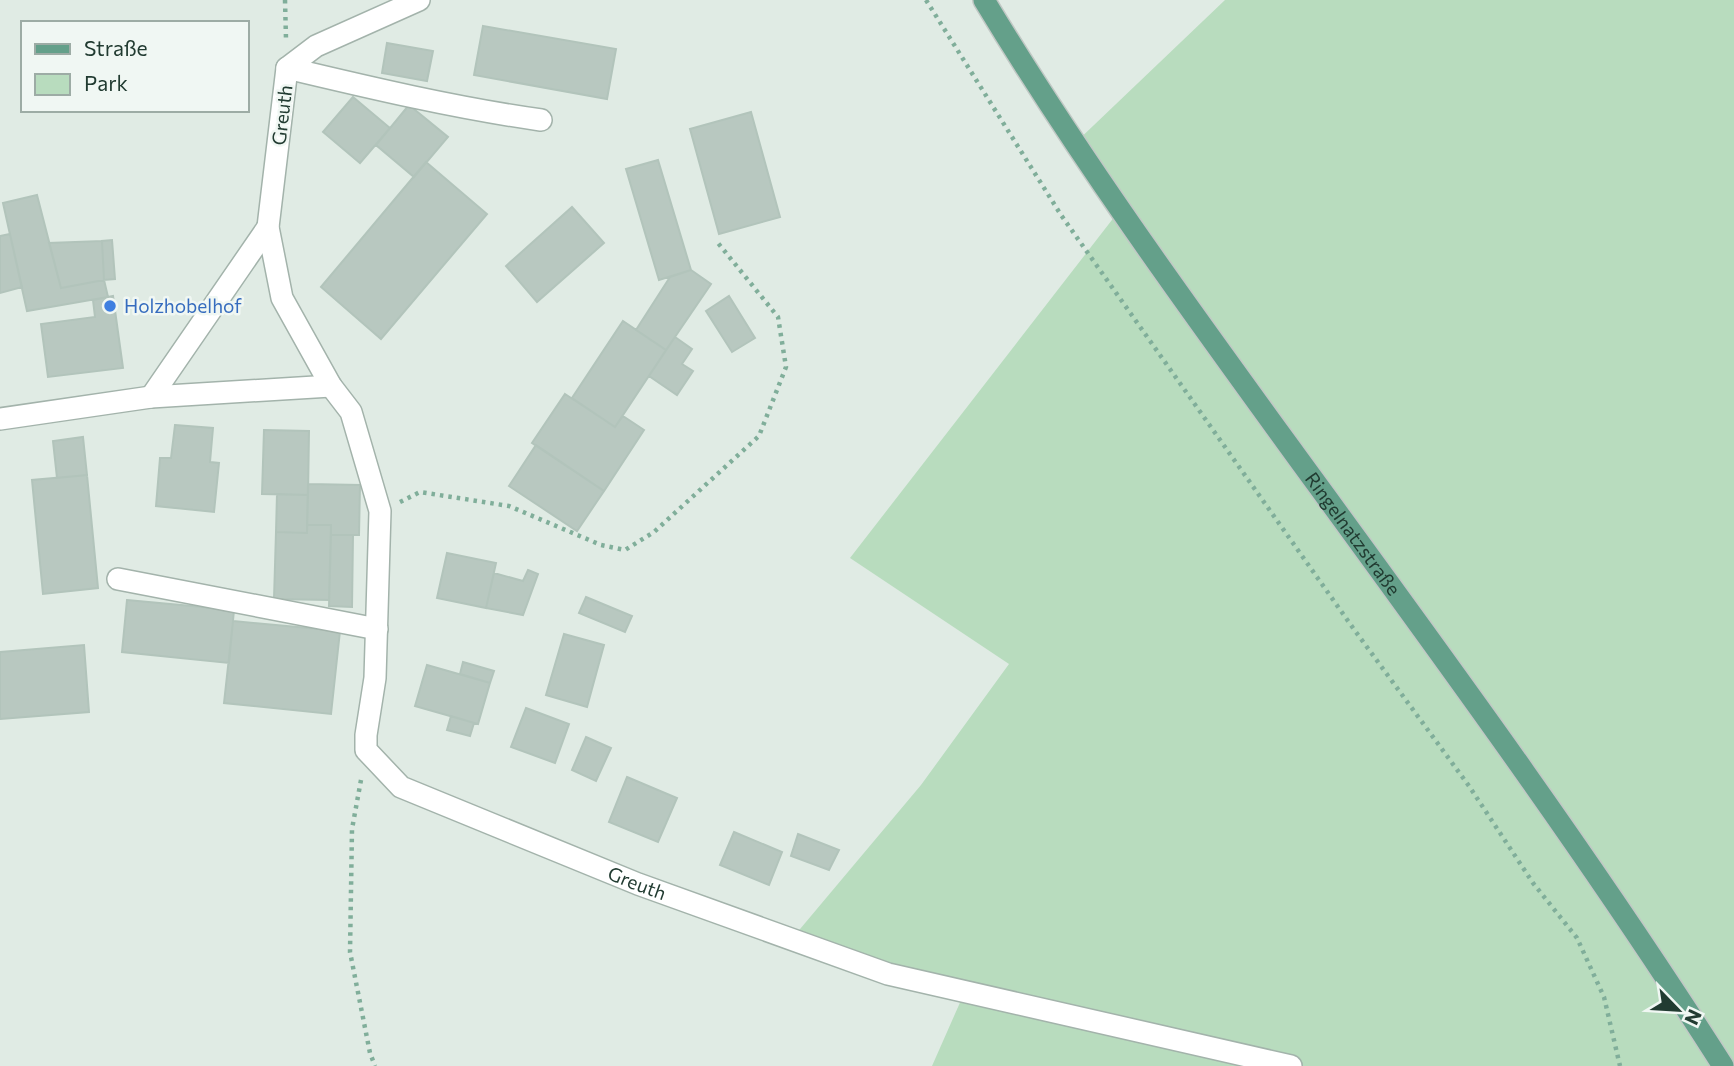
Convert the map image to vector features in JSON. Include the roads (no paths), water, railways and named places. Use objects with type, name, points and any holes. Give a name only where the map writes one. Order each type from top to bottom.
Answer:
[{"type":"main road","name":"Ringelnatzstraße","points":[[984,0],[1058,120],[1116,205],[1568,833],[1723,1066]]},
{"type":"street","name":"Greuth","points":[[419,0],[316,46],[287,68],[268,227],[282,298],[331,386],[351,412],[380,511],[375,678],[366,750],[401,787],[638,884],[888,974],[1291,1066]]},
{"type":"street","points":[[287,68],[378,90],[541,120]]},
{"type":"street","name":"Greuth","points":[[151,397],[268,227]]},
{"type":"street","points":[[0,419],[151,397],[331,386]]},
{"type":"street","points":[[118,579],[377,629]]},
{"type":"place","name":"Holzhobelhof","points":[[110,306]]}]
